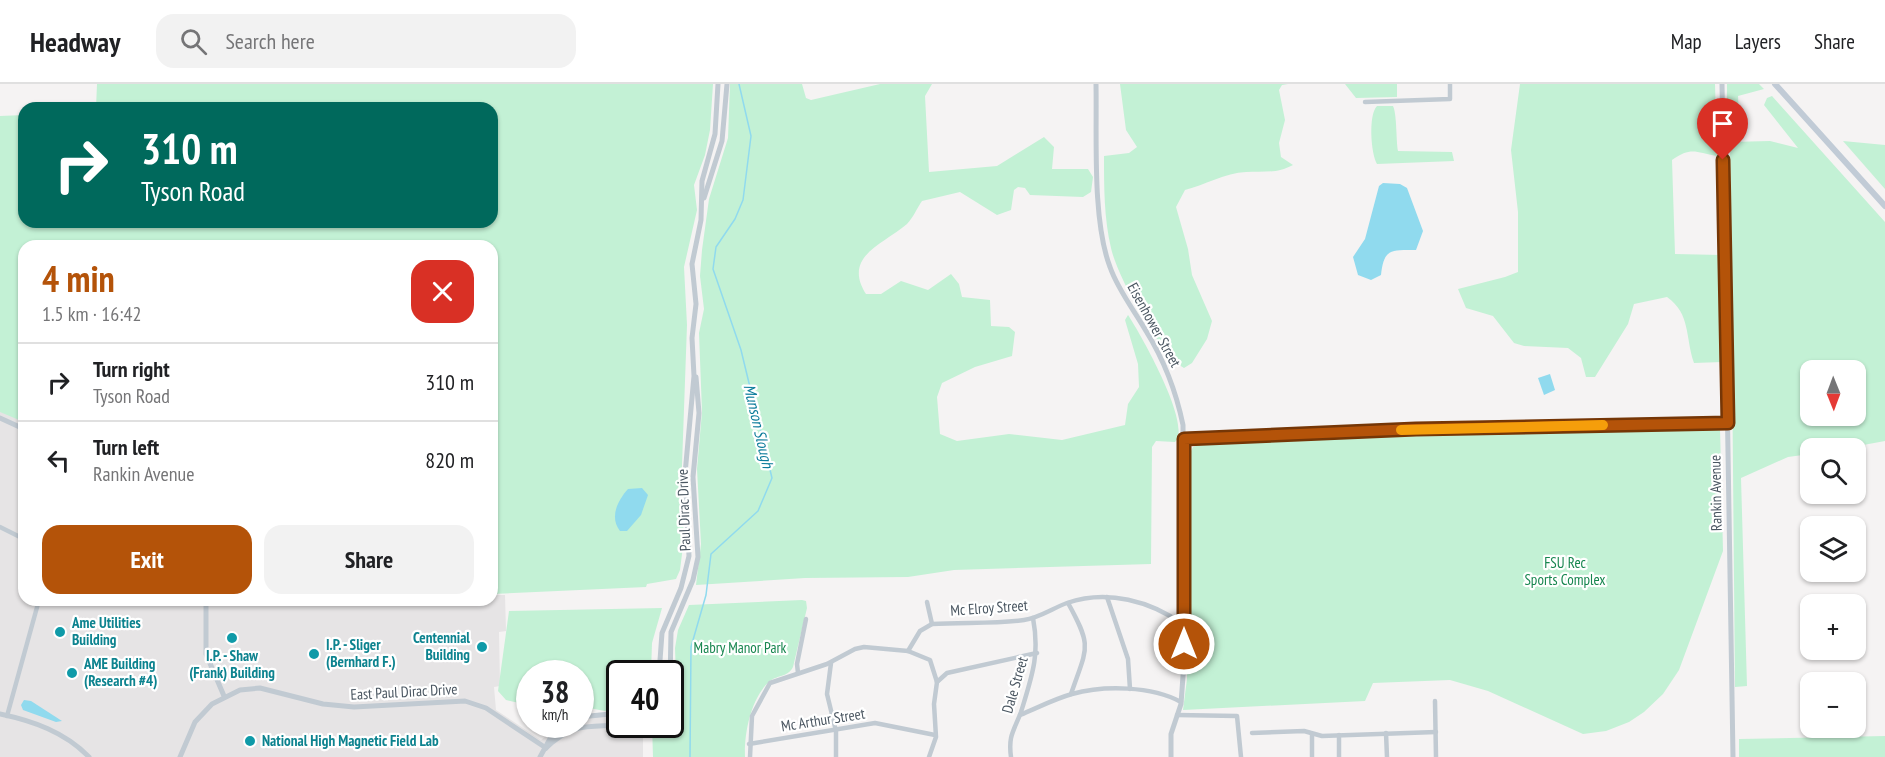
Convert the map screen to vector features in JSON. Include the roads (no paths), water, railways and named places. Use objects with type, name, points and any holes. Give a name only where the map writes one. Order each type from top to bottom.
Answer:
[{"type":"main road","points":[[1775,84],[1885,206]]},
{"type":"street","name":"Paul Dirac Drive","points":[[702,208],[702,181],[715,134],[718,84]]},
{"type":"street","name":"Paul Dirac Drive","points":[[670,660],[671,632],[693,580],[698,557],[693,477],[699,405],[692,338],[696,304],[692,264],[707,185],[722,141],[727,84]]},
{"type":"street","name":"Eisenhower Street","points":[[1096,84],[1100,220],[1106,256],[1120,288],[1152,341],[1171,380],[1180,412],[1184,439],[1184,625],[1181,702],[1171,734],[1171,757]]},
{"type":"street","points":[[1365,102],[1450,99],[1450,84]]},
{"type":"street","name":"Rankin Avenue","points":[[1722,84],[1733,757]]},
{"type":"street","name":"Paul Dirac Drive","points":[[660,660],[662,633],[681,588],[689,556],[685,474],[694,370]]},
{"type":"street","points":[[0,418],[18,426]]},
{"type":"street","points":[[1184,439],[1416,429],[1728,423]]},
{"type":"street","points":[[0,527],[18,536]]},
{"type":"street","points":[[1107,597],[1128,658],[1130,689]]},
{"type":"street","name":"Mc Elroy Street","points":[[908,651],[920,631],[932,624],[1032,618],[1068,603],[1107,597],[1150,606],[1184,625]]},
{"type":"street","points":[[927,602],[932,624]]},
{"type":"street","points":[[1068,603],[1082,627],[1086,646],[1071,694]]},
{"type":"street","points":[[37,606],[3,715],[59,734],[89,757]]},
{"type":"street","points":[[206,606],[206,654],[224,696]]},
{"type":"street","name":"Dale Street","points":[[1011,757],[1010,738],[1020,715],[1036,652],[1032,618]]},
{"type":"street","points":[[798,673],[797,664],[807,620]]},
{"type":"street","points":[[750,757],[752,716],[770,683],[831,663],[855,649],[864,647],[908,651],[930,660],[937,682],[934,704],[935,735],[929,757]]},
{"type":"street","points":[[937,682],[947,673],[1036,652]]},
{"type":"street","points":[[831,663],[827,694],[836,731],[836,757]]},
{"type":"street","name":"East Paul Dirac Drive","points":[[180,757],[195,722],[212,704],[224,696],[249,689],[269,689],[323,704],[368,708],[465,701],[486,708],[546,748]]},
{"type":"street","points":[[1020,715],[1071,694],[1130,689],[1166,693],[1181,702]]},
{"type":"street","points":[[1435,701],[1436,757]]},
{"type":"street","points":[[1177,715],[1238,716],[1241,757]]},
{"type":"street","name":"Mc Arthur Street","points":[[749,744],[875,723],[935,735]]},
{"type":"street","points":[[546,748],[563,734],[578,727],[606,724]]},
{"type":"street","points":[[1252,733],[1304,731],[1312,734],[1339,735],[1436,732]]},
{"type":"street","points":[[1386,733],[1387,757]]},
{"type":"street","points":[[1312,734],[1312,757]]},
{"type":"street","points":[[1339,735],[1340,757]]},
{"type":"street","points":[[540,757],[552,738]]},
{"type":"water","points":[[1383,183],[1400,184],[1407,188],[1423,231],[1416,250],[1390,252],[1384,260],[1381,275],[1371,280],[1358,275],[1353,257],[1365,239],[1379,186]]},
{"type":"water","points":[[1550,374],[1555,390],[1544,395],[1538,378]]},
{"type":"water","points":[[642,488],[648,495],[641,515],[627,531],[620,531],[615,520],[618,503],[628,489]]},
{"type":"water","points":[[24,700],[31,701],[62,721],[56,722],[23,710],[21,705]]},
{"type":"waterway","name":"Munson Slough","points":[[690,757],[691,647],[706,595],[711,554],[758,511],[772,478],[741,350],[713,269],[716,247],[735,219],[743,200],[751,136],[739,84]]},
{"type":"place","name":"Ame Utilities Building","points":[[60,632]]},
{"type":"place","name":"I.P. - Shaw (Frank) Building","points":[[232,638]]},
{"type":"place","name":"Centennial Building","points":[[482,647]]},
{"type":"place","name":"I.P. - Sliger (Bernhard F.)","points":[[314,654]]},
{"type":"place","name":"AME Building (Research #4)","points":[[72,673]]},
{"type":"place","name":"National High Magnetic Field Lab","points":[[250,741]]},
{"type":"park label","name":"FSU Rec Sports Complex","points":[[1565,572]]},
{"type":"park label","name":"Mabry Manor Park","points":[[740,648]]}]
